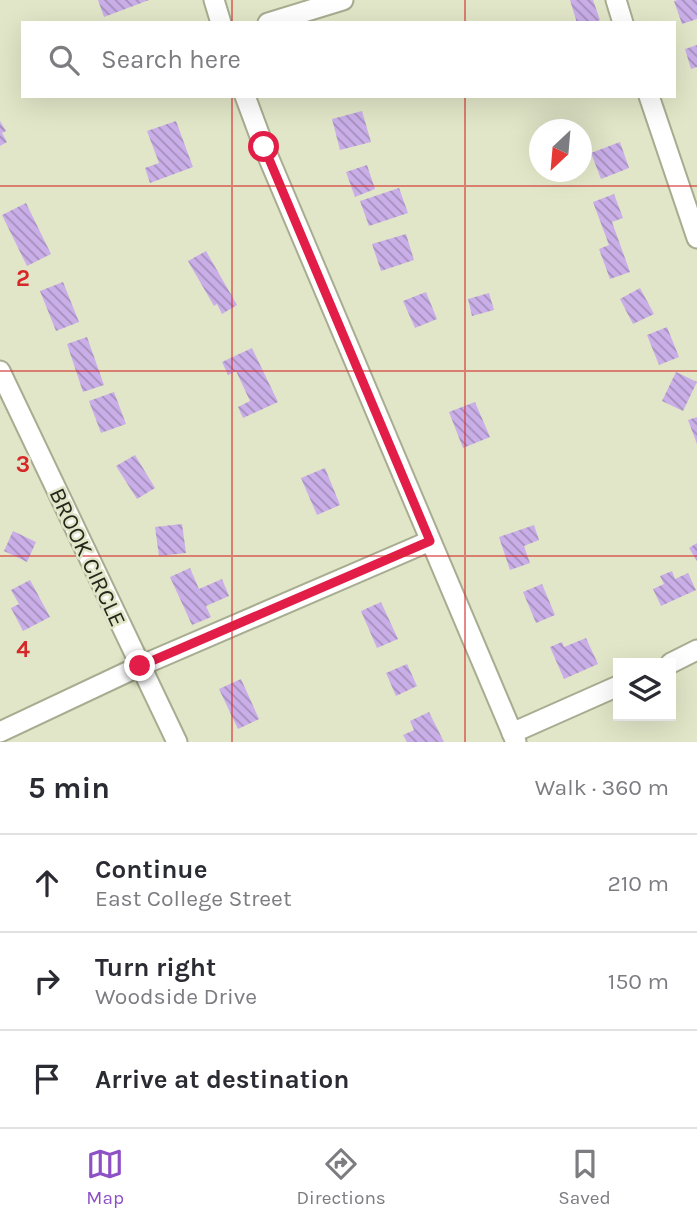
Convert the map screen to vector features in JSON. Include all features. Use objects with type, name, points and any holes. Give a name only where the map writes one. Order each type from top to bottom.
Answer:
[{"type":"street","points":[[214,0],[220,21]]},
{"type":"street","points":[[275,21],[343,0]]},
{"type":"street","points":[[616,0],[622,21]]},
{"type":"street","points":[[246,98],[269,160],[514,737],[613,688]]},
{"type":"street","points":[[650,98],[697,238]]},
{"type":"street","name":"BROOK CIRCLE","points":[[0,371],[177,742]]},
{"type":"street","points":[[0,732],[140,666],[430,541]]},
{"type":"street","points":[[676,660],[697,650]]},
{"type":"building","points":[[98,0],[149,0],[104,17]]},
{"type":"building","points":[[570,0],[593,0],[600,20],[576,21]]},
{"type":"building","points":[[697,0],[697,19],[682,24],[674,1]]},
{"type":"building","points":[[697,45],[697,67],[691,69],[685,49]]},
{"type":"building","points":[[362,111],[371,142],[340,150],[332,119]]},
{"type":"building","points":[[0,121],[6,131],[2,133],[7,142],[0,146]]},
{"type":"building","points":[[176,121],[193,167],[150,183],[145,168],[159,163],[147,131]]},
{"type":"building","points":[[620,142],[629,168],[601,179],[592,153]]},
{"type":"building","points":[[367,165],[375,189],[355,197],[346,172]]},
{"type":"building","points":[[399,188],[408,213],[369,226],[360,201]]},
{"type":"building","points":[[614,194],[623,218],[612,222],[630,272],[610,279],[599,249],[609,245],[593,202]]},
{"type":"building","points":[[26,203],[51,254],[27,266],[2,215]]},
{"type":"building","points":[[406,234],[414,260],[381,271],[372,244]]},
{"type":"building","points":[[206,251],[237,305],[222,314],[217,304],[214,306],[188,261]]},
{"type":"building","points":[[63,282],[79,322],[56,331],[40,291]]},
{"type":"building","points":[[640,288],[654,314],[633,324],[620,299]]},
{"type":"building","points":[[426,292],[437,319],[415,328],[403,301]]},
{"type":"building","points":[[489,293],[494,310],[472,316],[468,299]]},
{"type":"building","points":[[667,327],[679,357],[659,365],[647,335]]},
{"type":"building","points":[[87,337],[104,385],[83,392],[67,344]]},
{"type":"building","points":[[252,348],[278,402],[243,418],[238,407],[250,401],[236,371],[228,375],[222,362]]},
{"type":"building","points":[[676,372],[697,382],[683,411],[662,401]]},
{"type":"building","points":[[114,392],[126,424],[101,433],[89,401]]},
{"type":"building","points":[[475,402],[490,437],[463,448],[449,412]]},
{"type":"building","points":[[697,417],[697,444],[688,420]]},
{"type":"building","points":[[135,455],[155,488],[137,499],[116,466]]},
{"type":"building","points":[[325,468],[340,505],[317,515],[301,478]]},
{"type":"building","points":[[182,524],[186,553],[159,556],[155,527]]},
{"type":"building","points":[[534,525],[539,540],[524,546],[530,563],[510,570],[499,537]]},
{"type":"building","points":[[13,531],[36,542],[27,562],[4,551]]},
{"type":"building","points":[[697,543],[697,561],[689,548]]},
{"type":"building","points":[[190,568],[199,589],[222,579],[229,596],[206,606],[211,617],[192,625],[170,577]]},
{"type":"building","points":[[672,571],[675,579],[688,573],[696,590],[661,606],[653,589],[664,584],[660,576]]},
{"type":"building","points":[[30,580],[50,617],[23,631],[11,608],[19,604],[11,590]]},
{"type":"building","points":[[542,584],[555,615],[536,623],[523,592]]},
{"type":"building","points":[[381,602],[398,639],[377,648],[361,611]]},
{"type":"building","points":[[586,638],[598,664],[564,679],[550,647],[562,642],[564,647]]},
{"type":"building","points":[[407,664],[417,686],[396,696],[386,673]]},
{"type":"building","points":[[241,679],[259,719],[238,729],[219,689]]},
{"type":"building","points":[[429,712],[444,742],[407,742],[403,735],[414,730],[410,721]]},
{"type":"route","points":[[140,666],[430,541],[264,147]]}]
